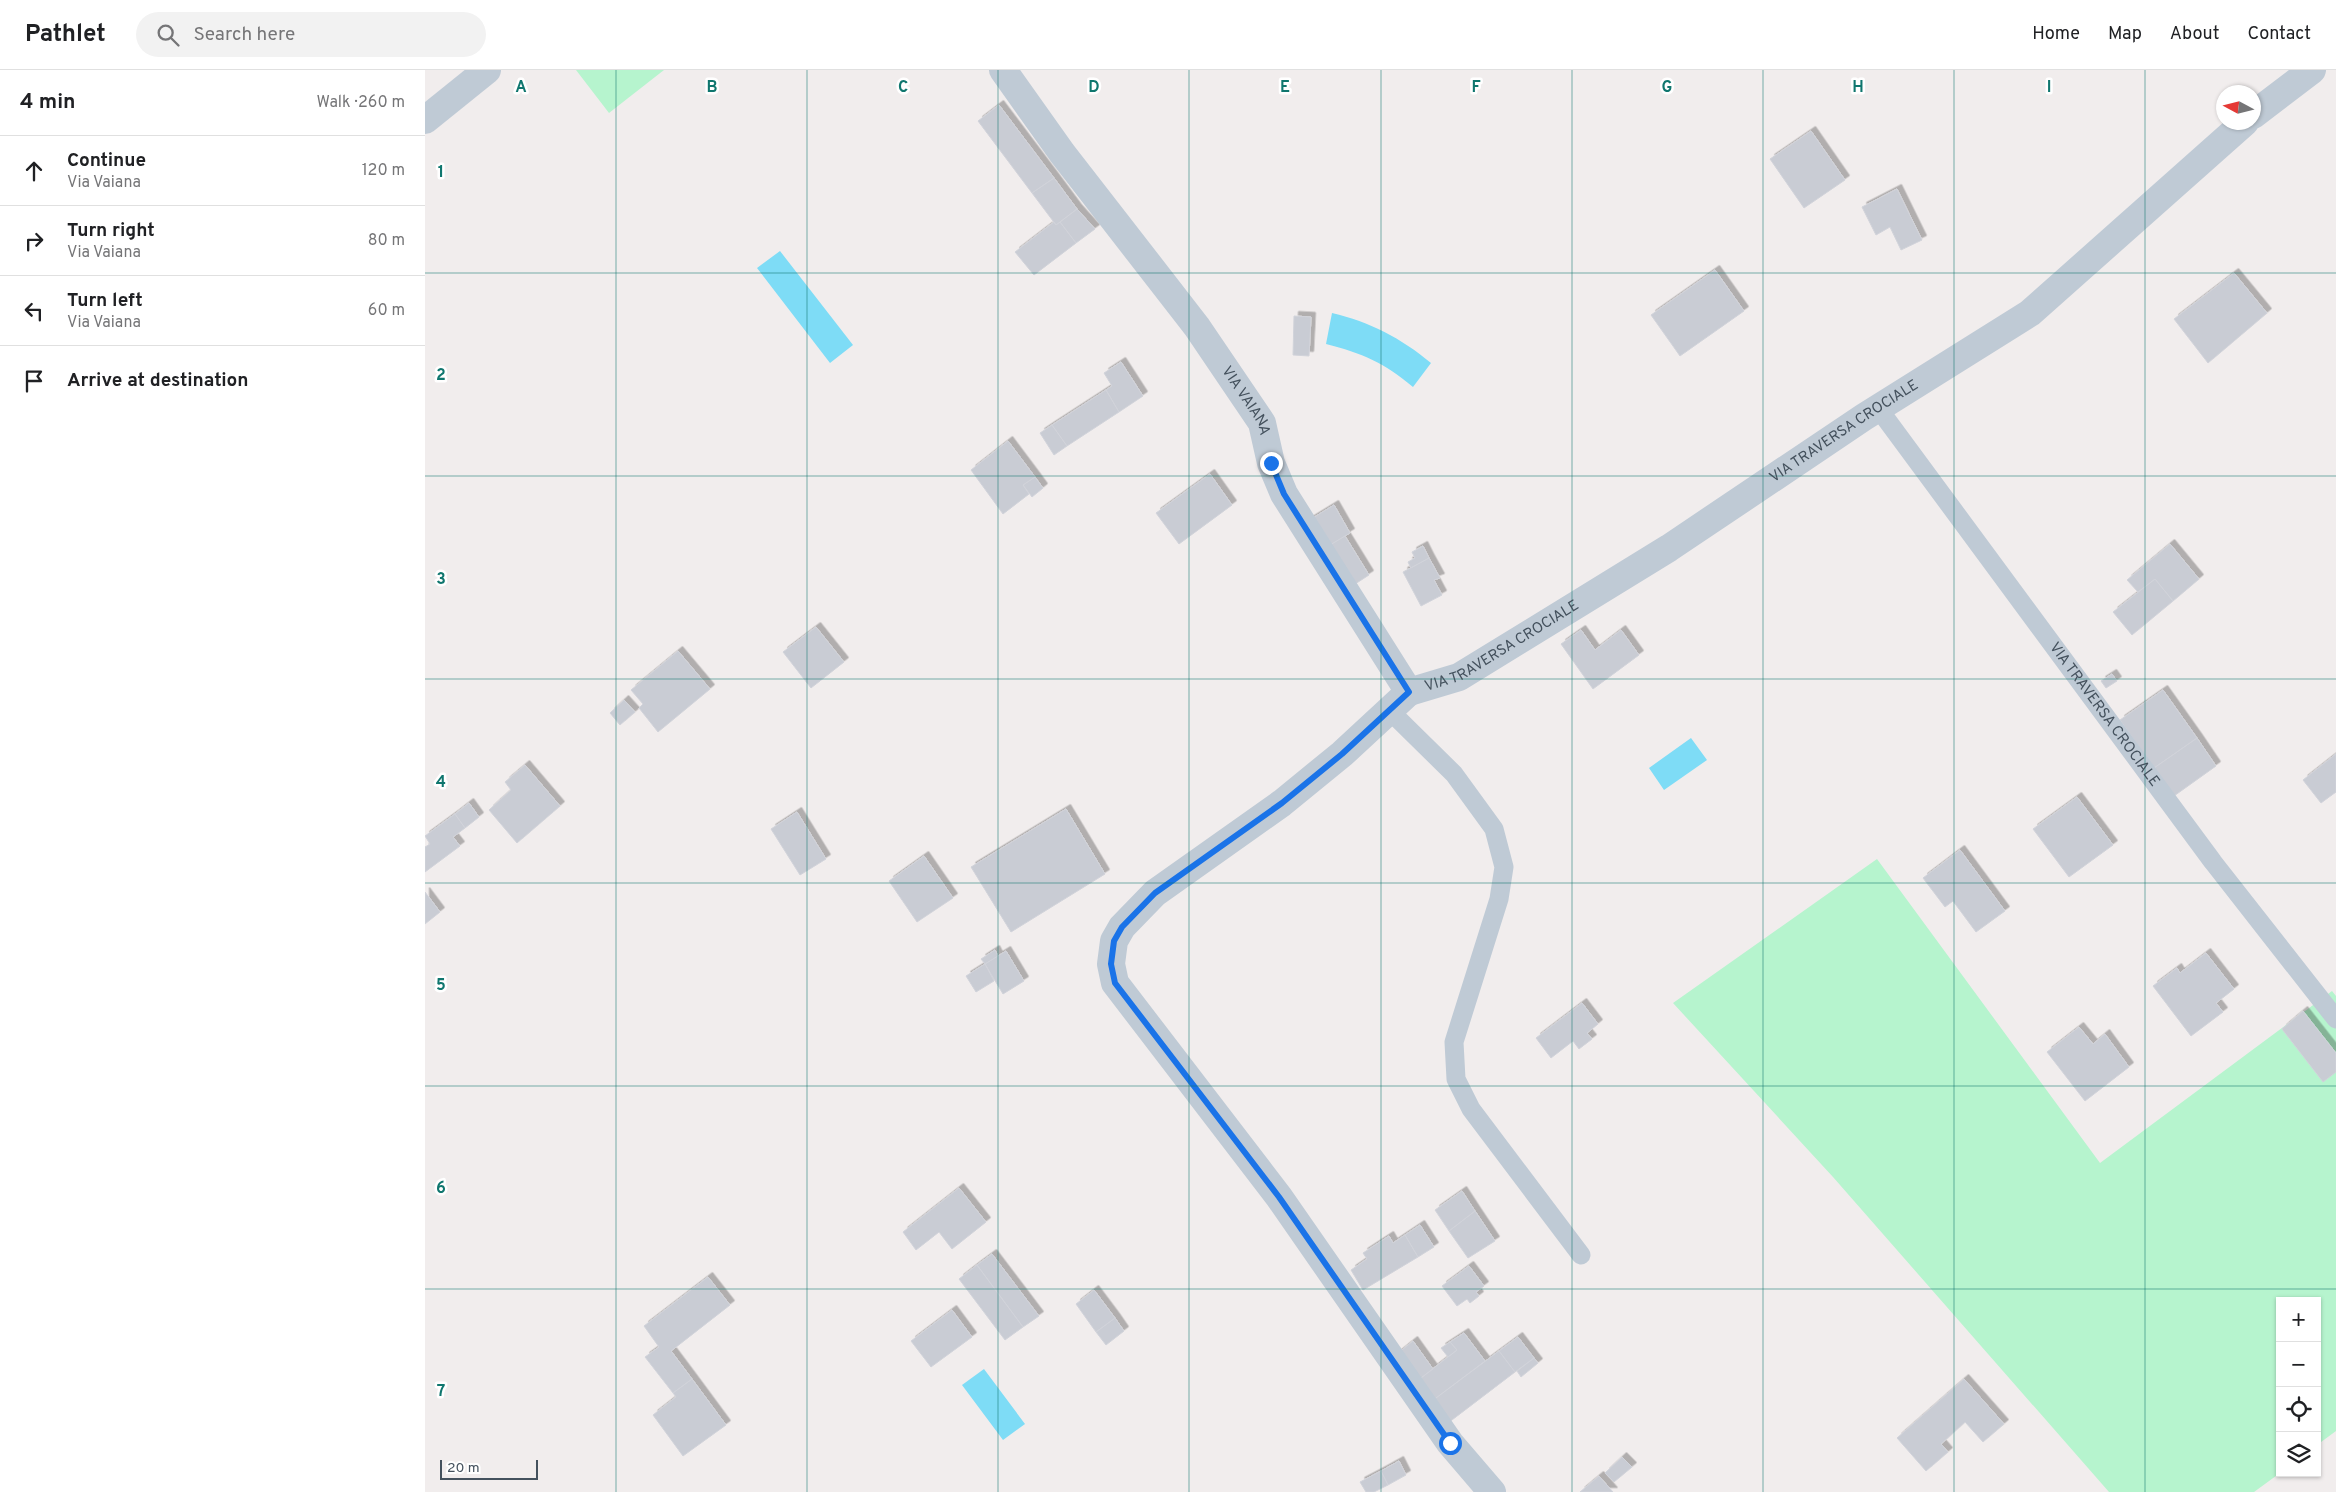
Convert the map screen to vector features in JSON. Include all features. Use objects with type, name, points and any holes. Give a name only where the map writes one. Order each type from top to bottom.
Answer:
[{"type":"street","points":[[425,120],[487,70]]},
{"type":"street","name":"VIA VAIANA","points":[[1003,70],[1062,152],[1197,327],[1261,423],[1271,463],[1284,494],[1409,692]]},
{"type":"street","points":[[2261,109],[2311,70]]},
{"type":"street","name":"VIA TRAVERSA CROCIALE","points":[[1409,692],[1459,677],[1669,548],[1878,408],[2030,313],[2236,130]]},
{"type":"street","points":[[1409,692],[1342,754],[1282,803],[1155,893],[1122,927],[1114,941],[1111,964],[1115,983],[1279,1197],[1450,1443],[1492,1492]]},
{"type":"lane","name":"VIA TRAVERSA CROCIALE","points":[[1878,408],[2213,862],[2336,1019]]},
{"type":"lane","points":[[1389,710],[1453,774],[1494,829],[1504,867],[1499,899],[1454,1042],[1456,1079],[1471,1109],[1581,1255]]},
{"type":"green space","points":[[576,70],[664,70],[609,113]]},
{"type":"green space","points":[[1877,859],[2100,1163],[2332,991],[2336,996],[2336,1431],[2321,1442],[2321,1297],[2276,1297],[2276,1476],[2254,1492],[2109,1492],[1833,1177],[1673,1003]]},
{"type":"water","points":[[780,251],[853,345],[830,363],[757,268]]},
{"type":"water","points":[[1332,313],[1359,321],[1385,332],[1431,363],[1413,387],[1393,371],[1373,360],[1326,344]]},
{"type":"water","points":[[1691,738],[1707,760],[1664,790],[1649,768]]},
{"type":"water","points":[[984,1369],[1025,1424],[1003,1440],[962,1385]]},
{"type":"building","points":[[999,105],[1054,178],[1032,193],[978,121]]},
{"type":"building","points":[[1811,131],[1845,180],[1804,208],[1770,159]]},
{"type":"building","points":[[1054,178],[1077,209],[1056,225],[1032,193]]},
{"type":"building","points":[[1897,189],[1922,240],[1901,250],[1890,227],[1876,235],[1862,207]]},
{"type":"building","points":[[1077,209],[1095,229],[1076,243],[1060,222]]},
{"type":"building","points":[[1054,222],[1056,225],[1060,222],[1076,243],[1034,275],[1015,252]]},
{"type":"building","points":[[1715,270],[1744,311],[1680,356],[1651,315]]},
{"type":"building","points":[[2234,273],[2267,313],[2208,363],[2174,319]]},
{"type":"building","points":[[1294,316],[1311,317],[1309,356],[1293,355]]},
{"type":"building","points":[[1121,362],[1143,396],[1119,412],[1106,390],[1112,386],[1104,373]]},
{"type":"building","points":[[1106,390],[1119,412],[1067,446],[1052,425]]},
{"type":"building","points":[[1052,425],[1067,446],[1054,455],[1040,433]]},
{"type":"building","points":[[1008,441],[1035,477],[1023,485],[1029,494],[1003,514],[971,470]]},
{"type":"building","points":[[1210,474],[1232,505],[1179,544],[1156,513]]},
{"type":"building","points":[[1035,477],[1043,488],[1032,497],[1023,485]]},
{"type":"building","points":[[1334,505],[1350,533],[1325,548],[1308,521]]},
{"type":"building","points":[[1345,536],[1369,575],[1349,588],[1325,548]]},
{"type":"building","points":[[2170,544],[2199,579],[2173,601],[2155,579],[2138,592],[2127,580]]},
{"type":"building","points":[[1423,546],[1429,558],[1411,568],[1408,562],[1415,558],[1412,552]]},
{"type":"building","points":[[1429,558],[1440,578],[1434,580],[1442,595],[1421,606],[1403,572]]},
{"type":"building","points":[[2155,579],[2173,601],[2132,635],[2113,612]]},
{"type":"building","points":[[816,627],[844,662],[811,688],[783,652]]},
{"type":"building","points":[[1581,630],[1595,650],[1621,630],[1639,655],[1593,689],[1561,644]]},
{"type":"building","points":[[678,651],[710,689],[658,732],[639,708],[643,704],[631,690]]},
{"type":"building","points":[[2112,674],[2117,681],[2106,688],[2101,681]]},
{"type":"building","points":[[2163,690],[2197,738],[2154,768],[2120,720]]},
{"type":"building","points":[[624,700],[635,712],[620,725],[610,713]]},
{"type":"building","points":[[2197,738],[2216,766],[2174,796],[2154,768]]},
{"type":"building","points":[[2336,754],[2336,792],[2321,803],[2303,780]]},
{"type":"building","points":[[525,765],[560,806],[517,843],[489,810],[511,790],[505,782]]},
{"type":"building","points":[[2077,797],[2113,845],[2069,877],[2033,829]]},
{"type":"building","points":[[469,803],[479,817],[465,828],[455,814]]},
{"type":"building","points":[[1066,809],[1105,874],[1011,932],[971,867]]},
{"type":"building","points":[[797,812],[826,859],[800,875],[771,829]]},
{"type":"building","points":[[455,814],[465,828],[453,837],[460,846],[425,872],[425,847],[430,844],[425,836]]},
{"type":"building","points":[[1960,850],[2005,911],[1976,932],[1953,901],[1945,907],[1923,878]]},
{"type":"building","points":[[924,856],[953,898],[917,922],[889,881]]},
{"type":"building","points":[[425,892],[440,912],[425,924]]},
{"type":"building","points":[[995,950],[998,956],[985,964],[981,959]]},
{"type":"building","points":[[1006,951],[1024,981],[1003,994],[985,964]]},
{"type":"building","points":[[2206,953],[2234,989],[2216,1003],[2223,1012],[2191,1036],[2153,986],[2177,968],[2180,973]]},
{"type":"building","points":[[985,964],[994,981],[976,992],[966,976]]},
{"type":"building","points":[[1582,1003],[1598,1024],[1587,1033],[1592,1039],[1579,1049],[1573,1041],[1551,1058],[1536,1038]]},
{"type":"building","points":[[2303,1011],[2336,1053],[2336,1072],[2323,1082],[2282,1029]]},
{"type":"building","points":[[2079,1027],[2093,1044],[2105,1034],[2129,1067],[2085,1101],[2047,1052]]},
{"type":"building","points":[[959,1188],[986,1222],[952,1249],[939,1232],[916,1250],[903,1232]]},
{"type":"building","points":[[1462,1191],[1475,1211],[1449,1231],[1435,1210]]},
{"type":"building","points":[[1475,1211],[1495,1241],[1468,1258],[1449,1231]]},
{"type":"building","points":[[1420,1225],[1434,1247],[1418,1257],[1405,1235]]},
{"type":"building","points":[[1405,1235],[1418,1257],[1363,1290],[1351,1270],[1367,1259],[1363,1253],[1389,1236],[1393,1243]]},
{"type":"building","points":[[992,1254],[1039,1316],[1023,1327],[977,1265]]},
{"type":"building","points":[[977,1265],[1023,1327],[1005,1340],[959,1279]]},
{"type":"building","points":[[1469,1266],[1484,1286],[1476,1292],[1479,1296],[1470,1303],[1467,1299],[1457,1306],[1442,1286]]},
{"type":"building","points":[[708,1277],[730,1305],[671,1351],[692,1379],[673,1393],[645,1357],[659,1347],[644,1326]]},
{"type":"building","points":[[1094,1290],[1115,1318],[1096,1332],[1076,1304]]},
{"type":"building","points":[[952,1310],[972,1337],[931,1367],[911,1341]]},
{"type":"building","points":[[1115,1318],[1124,1331],[1106,1345],[1096,1332]]},
{"type":"building","points":[[1464,1333],[1485,1361],[1432,1401],[1417,1381],[1457,1350],[1450,1342]]},
{"type":"building","points":[[1518,1337],[1534,1358],[1515,1372],[1499,1351]]},
{"type":"building","points":[[1413,1341],[1433,1369],[1417,1381],[1397,1354]]},
{"type":"building","points":[[1450,1342],[1457,1350],[1448,1357],[1441,1348]]},
{"type":"building","points":[[1499,1351],[1515,1372],[1448,1423],[1432,1401]]},
{"type":"building","points":[[1534,1358],[1538,1363],[1521,1377],[1517,1371]]},
{"type":"building","points":[[692,1379],[726,1425],[683,1456],[653,1415],[676,1397],[673,1393]]},
{"type":"building","points":[[1964,1379],[2004,1424],[1983,1442],[1965,1422],[1941,1444],[1948,1452],[1926,1471],[1897,1438]]},
{"type":"building","points":[[1622,1457],[1632,1467],[1614,1482],[1605,1473]]},
{"type":"building","points":[[1399,1461],[1406,1475],[1388,1485],[1381,1471]]},
{"type":"building","points":[[1381,1471],[1388,1485],[1374,1492],[1366,1492],[1360,1482]]},
{"type":"building","points":[[1599,1476],[1613,1492],[1580,1492]]},
{"type":"route","points":[[1271,463],[1284,494],[1409,692],[1342,754],[1282,803],[1155,893],[1122,927],[1114,941],[1111,964],[1115,983],[1279,1197],[1450,1443]]}]
